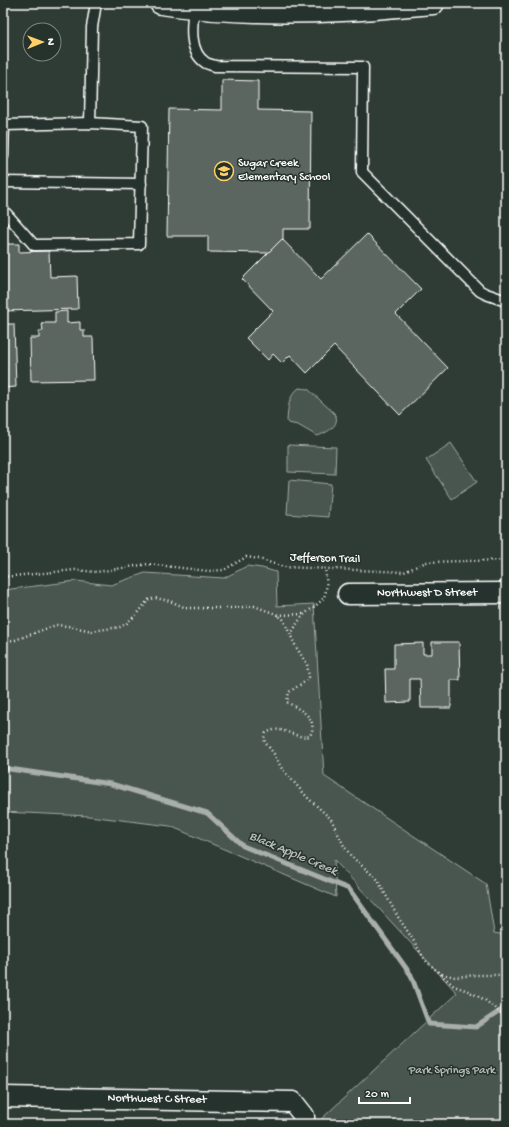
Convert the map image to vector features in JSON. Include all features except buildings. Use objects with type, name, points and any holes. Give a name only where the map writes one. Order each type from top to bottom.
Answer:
[{"type":"street","points":[[166,3],[270,12],[343,10],[433,3]]},
{"type":"street","name":"Northwest D Street","points":[[348,594],[506,593]]},
{"type":"street","name":"Northwest C Street","points":[[3,1097],[292,1102],[304,1120]]},
{"type":"lane","points":[[90,123],[92,27],[96,3]]},
{"type":"lane","points":[[194,6],[192,37],[197,53],[205,63],[215,66],[363,67],[362,172],[480,291],[506,301]]},
{"type":"lane","points":[[3,156],[4,125],[90,123],[142,126],[139,244],[34,245],[3,210]]},
{"type":"lane","points":[[3,182],[141,184]]},
{"type":"path","name":"Jefferson Trail","points":[[3,577],[75,570],[98,572],[148,564],[208,571],[224,570],[246,557],[259,559],[284,567],[404,572],[426,562],[506,560]]},
{"type":"path","points":[[291,635],[295,626],[305,614],[324,597],[326,589],[325,568]]},
{"type":"path","points":[[3,641],[15,640],[56,625],[92,631],[120,627],[126,624],[139,612],[148,600],[155,598],[170,600],[186,608],[234,608],[254,606],[278,615],[283,619],[307,664],[309,677],[306,681],[289,692],[287,702],[312,719],[314,728],[310,736],[304,738],[288,731],[271,730],[266,733],[264,738],[265,742],[274,754],[282,769],[300,787],[308,798],[331,819],[344,846],[351,856],[377,879],[398,917],[425,960],[454,986],[468,991],[485,1000],[506,1018]]},
{"type":"path","points":[[278,615],[305,614]]},
{"type":"path","points":[[440,973],[455,977],[506,975]]},
{"type":"path","points":[[506,1065],[504,1068],[504,1076],[506,1081]]},
{"type":"green space","points":[[299,388],[308,389],[335,414],[335,425],[329,431],[317,436],[298,425],[288,423],[289,403],[295,391]]},
{"type":"green space","points":[[451,443],[477,482],[452,499],[426,460]]},
{"type":"green space","points":[[288,445],[336,447],[335,474],[288,472]]},
{"type":"green space","points":[[289,480],[331,484],[328,517],[287,514]]},
{"type":"green space","name":"Park Springs Park","points":[[247,566],[276,572],[277,606],[314,604],[324,776],[486,884],[494,933],[506,935],[506,1124],[316,1124],[457,993],[334,860],[336,897],[170,826],[89,816],[3,812],[3,590],[76,581],[111,585],[145,573],[224,578]]},
{"type":"waterway","name":"Black Apple Creek","points":[[3,768],[111,784],[207,813],[243,846],[349,889],[411,975],[429,1024],[476,1027],[506,1007]]},
{"type":"place","name":"Sugar Creek Elementary School","points":[[224,171]]}]
